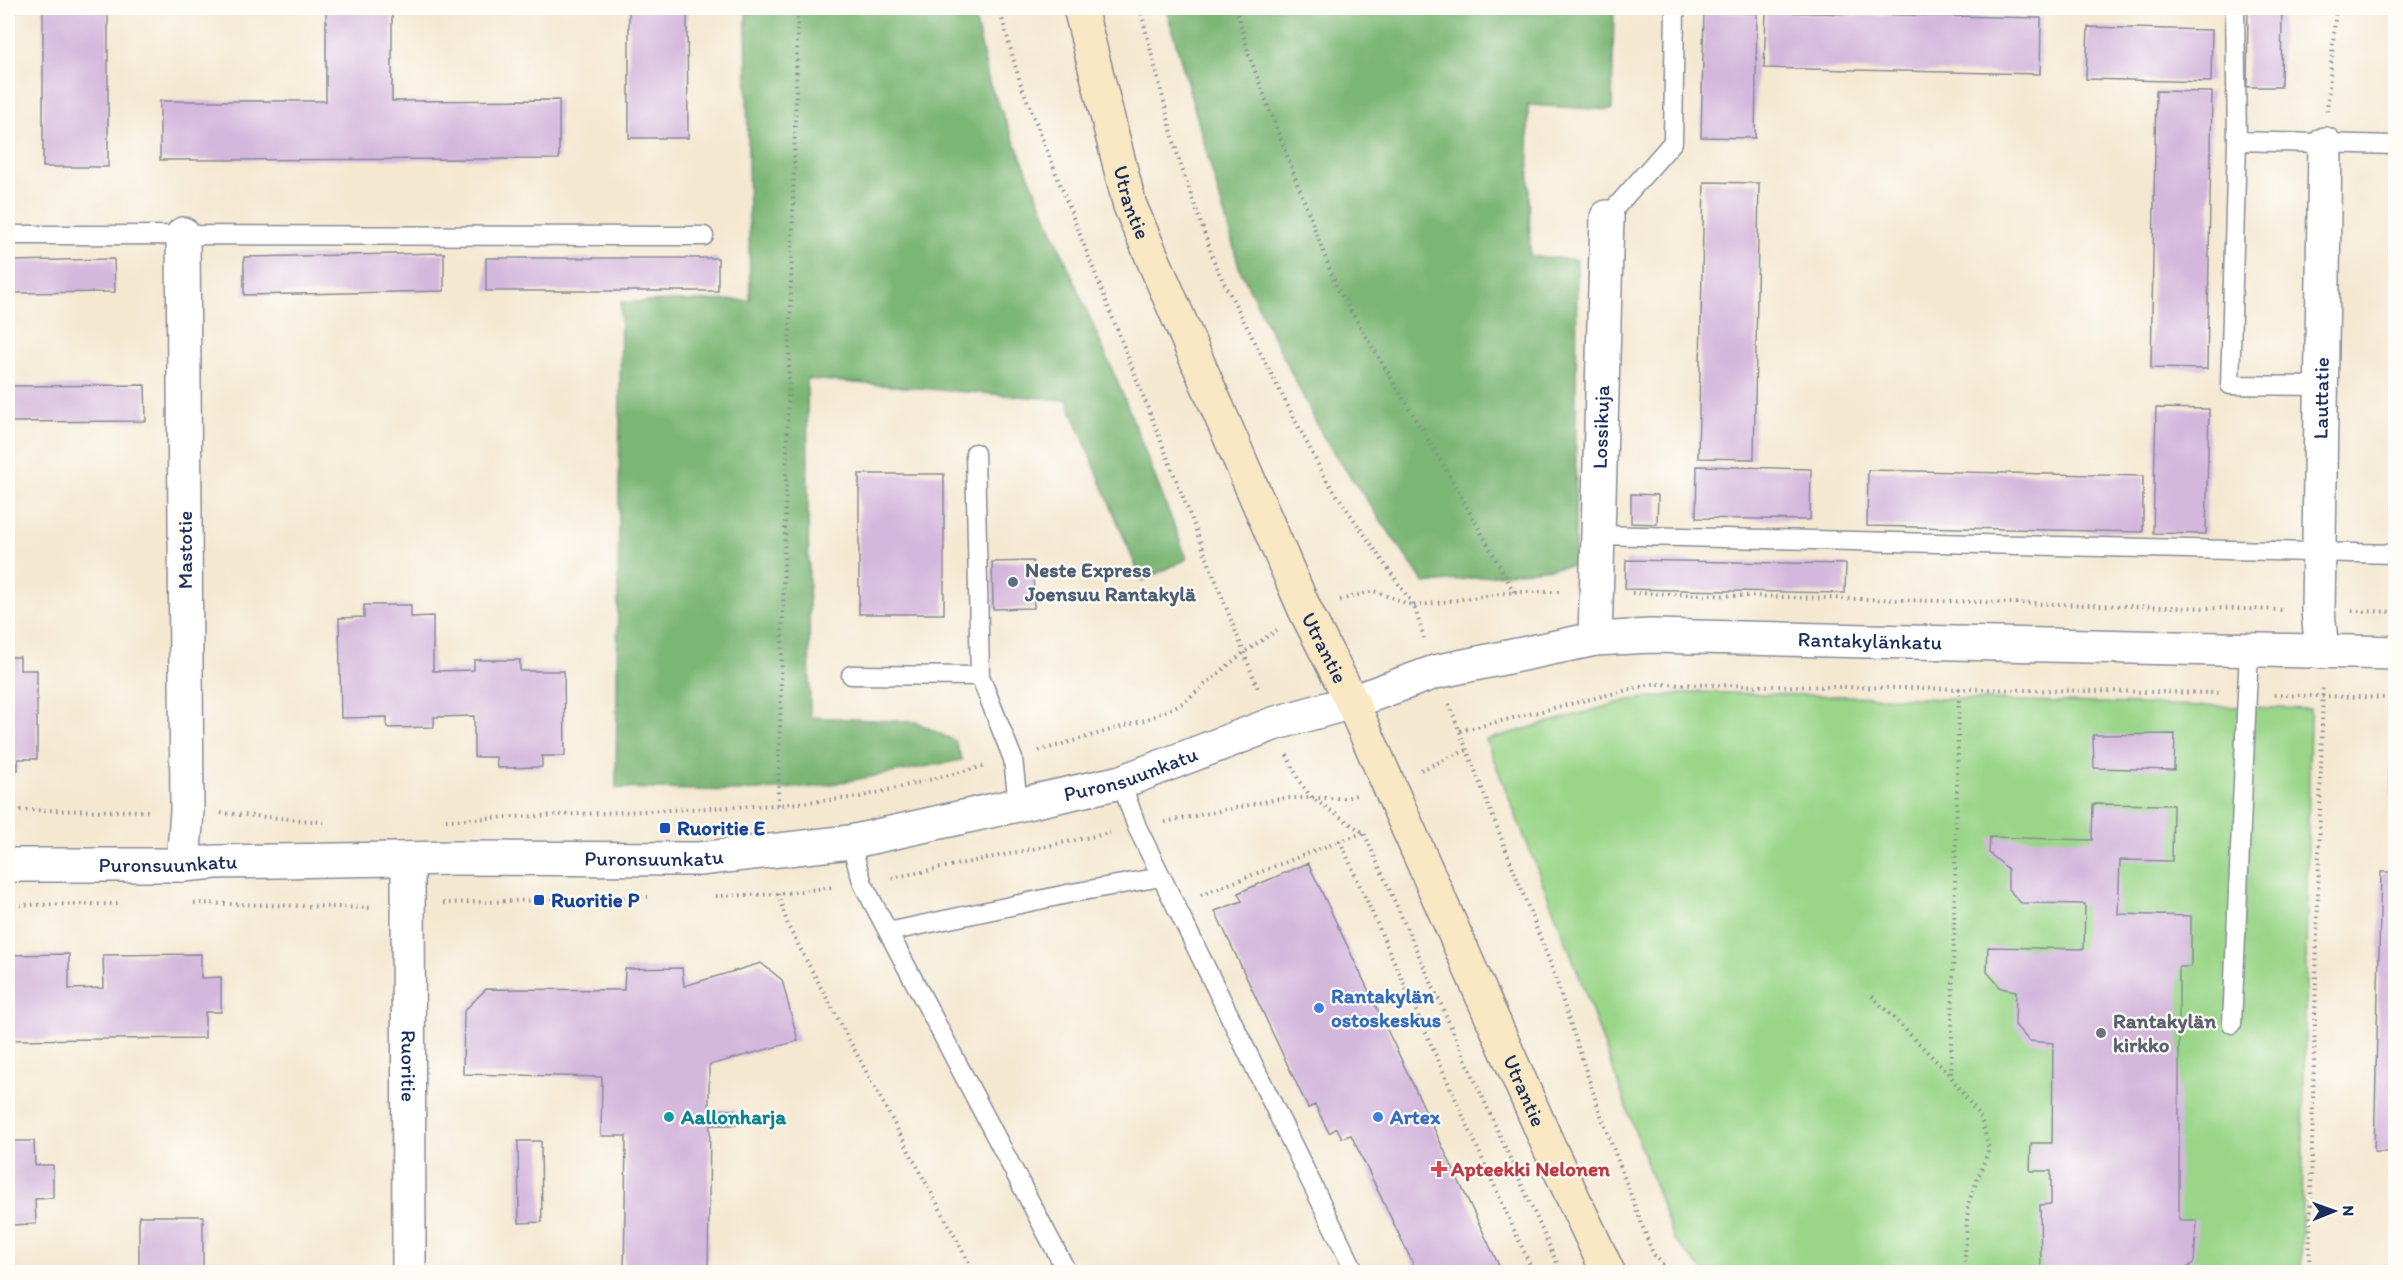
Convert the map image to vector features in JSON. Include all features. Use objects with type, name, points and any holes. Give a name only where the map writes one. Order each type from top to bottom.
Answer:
[{"type":"main road","name":"Utrantie","points":[[1080,8],[1130,206],[1305,610],[1352,702],[1550,1149],[1608,1272]]},
{"type":"street","name":"Lauttatie","points":[[2322,652],[2318,611],[2325,144]]},
{"type":"street","name":"Lossikuja","points":[[1595,639],[1607,217]]},
{"type":"street","name":"Mastotie","points":[[183,234],[187,811],[183,865]]},
{"type":"street","name":"Rantakylänkatu","points":[[1352,702],[1435,672],[1595,639],[1651,636],[2396,653]]},
{"type":"street","name":"Puronsuunkatu","points":[[8,865],[183,865],[216,862],[408,859],[699,859],[850,842],[1120,782],[1273,724],[1352,702]]},
{"type":"street","name":"Ruoritie","points":[[408,859],[409,1272]]},
{"type":"lane","points":[[1607,217],[1673,142],[1675,8]]},
{"type":"lane","points":[[2235,8],[2237,141],[2230,385],[2321,386]]},
{"type":"lane","points":[[2237,141],[2396,145]]},
{"type":"lane","points":[[8,235],[704,236]]},
{"type":"lane","points":[[975,453],[980,676],[1013,759],[1018,804]]},
{"type":"lane","points":[[1598,535],[2396,554]]},
{"type":"lane","points":[[2232,1023],[2249,650]]},
{"type":"lane","points":[[851,675],[980,676]]},
{"type":"lane","points":[[1120,782],[1137,827],[1355,1272]]},
{"type":"lane","points":[[850,842],[863,884],[1067,1272]]},
{"type":"lane","points":[[888,932],[1072,893],[1161,877]]},
{"type":"path","points":[[778,805],[798,8]]},
{"type":"path","points":[[999,8],[1020,82],[1273,724],[1299,781],[1312,798],[1364,833],[1561,1272]]},
{"type":"path","points":[[1140,8],[1178,158],[1216,267],[1325,478],[1414,606],[1435,672],[1552,968],[1600,1113],[1653,1254],[1669,1272]]},
{"type":"path","points":[[1236,8],[1249,56],[1337,288],[1450,476],[1514,592]]},
{"type":"path","points":[[2325,144],[2336,8]]},
{"type":"path","points":[[441,820],[778,805],[860,797],[1013,759],[1146,720],[1183,703],[1244,653],[1305,610],[1374,591],[1414,606],[1514,592],[1597,592],[2396,612]]},
{"type":"path","points":[[2309,1272],[2324,697],[2322,652]]},
{"type":"path","points":[[1460,731],[1652,684],[2396,698]]},
{"type":"path","points":[[1951,1077],[1959,688]]},
{"type":"path","points":[[8,810],[187,811],[330,822]]},
{"type":"path","points":[[1175,905],[1364,833]]},
{"type":"path","points":[[1340,841],[1533,1272]]},
{"type":"path","points":[[778,894],[789,928],[974,1272]]},
{"type":"path","points":[[1872,996],[1951,1077],[1981,1118],[1989,1149],[1968,1204],[1964,1272]]},
{"type":"green space","points":[[746,8],[973,8],[989,82],[1125,400],[1187,559],[1142,581],[1067,400],[807,379],[810,717],[916,722],[955,741],[962,760],[815,787],[739,791],[616,788],[621,302],[750,300]]},
{"type":"green space","points":[[1166,8],[1614,8],[1612,110],[1528,105],[1530,256],[1577,260],[1575,565],[1425,584],[1325,440],[1240,270]]},
{"type":"green space","points":[[1695,692],[2310,709],[2301,1272],[1704,1272],[1674,1239],[1576,967],[1486,740],[1629,700]]},
{"type":"building","points":[[43,8],[108,8],[108,167],[43,167]]},
{"type":"building","points":[[326,8],[392,8],[392,101],[559,100],[559,159],[160,160],[160,101],[326,101]]},
{"type":"building","points":[[629,8],[687,8],[688,138],[629,138]]},
{"type":"building","points":[[2248,8],[2282,8],[2281,87],[2247,87]]},
{"type":"building","points":[[1704,12],[1757,13],[1755,138],[1701,137]]},
{"type":"building","points":[[1766,12],[2041,18],[2040,74],[1764,68]]},
{"type":"building","points":[[2088,27],[2212,30],[2211,82],[2086,79]]},
{"type":"building","points":[[2156,91],[2212,92],[2207,369],[2151,368]]},
{"type":"building","points":[[1704,182],[1759,183],[1754,459],[1698,458]]},
{"type":"building","points":[[444,253],[444,291],[244,295],[244,257]]},
{"type":"building","points":[[486,258],[718,258],[718,291],[486,291]]},
{"type":"building","points":[[114,259],[115,292],[8,293],[8,261]]},
{"type":"building","points":[[145,385],[146,421],[8,422],[8,386]]},
{"type":"building","points":[[2156,408],[2209,409],[2206,534],[2153,533]]},
{"type":"building","points":[[1697,466],[1811,469],[1810,520],[1696,518]]},
{"type":"building","points":[[1868,470],[2143,476],[2143,532],[1867,526]]},
{"type":"building","points":[[859,474],[944,474],[944,614],[859,614]]},
{"type":"building","points":[[1631,494],[1658,495],[1657,524],[1631,523]]},
{"type":"building","points":[[1626,560],[1846,564],[1845,593],[1625,589]]},
{"type":"building","points":[[1033,561],[1034,608],[993,609],[992,562]]},
{"type":"building","points":[[364,605],[411,605],[411,617],[433,616],[433,671],[474,670],[474,660],[520,660],[520,671],[564,671],[565,756],[542,756],[542,767],[497,768],[496,757],[474,757],[474,716],[434,717],[434,727],[387,728],[387,717],[341,718],[339,618],[364,617]]},
{"type":"building","points":[[8,657],[20,657],[20,670],[37,670],[37,759],[18,759],[18,770],[8,770]]},
{"type":"building","points":[[2175,734],[2174,770],[2094,768],[2093,735]]},
{"type":"building","points":[[2391,738],[2396,738],[2396,807],[2391,807]]},
{"type":"building","name":"Rantakylän kirkko","points":[[2093,804],[2173,805],[2172,861],[2120,860],[2118,914],[2191,916],[2191,967],[2179,967],[2179,1220],[2197,1220],[2194,1262],[2183,1272],[2041,1272],[2040,1205],[2051,1204],[2051,1171],[2030,1171],[2031,1143],[2052,1143],[2053,1043],[2029,1041],[2015,1025],[2016,991],[2001,988],[1987,972],[1988,947],[2084,949],[2085,904],[2021,903],[2008,889],[2008,869],[1989,853],[1990,837],[2092,840]]},
{"type":"building","name":"Rantakylän ostoskeskus","points":[[1308,863],[1502,1272],[1417,1272],[1351,1135],[1342,1138],[1337,1128],[1329,1133],[1315,1105],[1308,1108],[1215,911],[1242,901],[1238,893]]},
{"type":"building","points":[[2381,872],[2396,872],[2396,1152],[2374,1152]]},
{"type":"building","points":[[69,954],[69,989],[104,988],[103,955],[201,954],[201,978],[221,977],[221,1012],[205,1012],[205,1038],[8,1040],[8,955]]},
{"type":"building","name":"Aallonharja","points":[[761,963],[782,980],[798,1041],[709,1065],[709,1109],[736,1110],[736,1125],[710,1125],[708,1272],[624,1272],[626,1136],[601,1136],[602,1077],[463,1074],[464,1011],[486,989],[624,990],[625,969],[682,968],[684,986]]},
{"type":"building","points":[[8,1141],[34,1141],[35,1165],[53,1165],[53,1198],[35,1199],[36,1224],[8,1225]]},
{"type":"building","points":[[518,1141],[541,1141],[542,1222],[519,1223]]},
{"type":"building","points":[[139,1216],[203,1216],[203,1272],[139,1272]]},
{"type":"place","name":"Neste Express Joensuu Rantakylä","points":[[1013,582]]},
{"type":"place","name":"Ruoritie E","points":[[665,828]]},
{"type":"place","name":"Ruoritie P","points":[[539,900]]},
{"type":"place","name":"Rantakylän ostoskeskus","points":[[1319,1008]]},
{"type":"place","name":"Rantakylän kirkko","points":[[2101,1033]]},
{"type":"place","name":"Aallonharja","points":[[669,1117]]},
{"type":"place","name":"Artex","points":[[1378,1117]]},
{"type":"place","name":"Apteekki Nelonen","points":[[1439,1169]]}]
